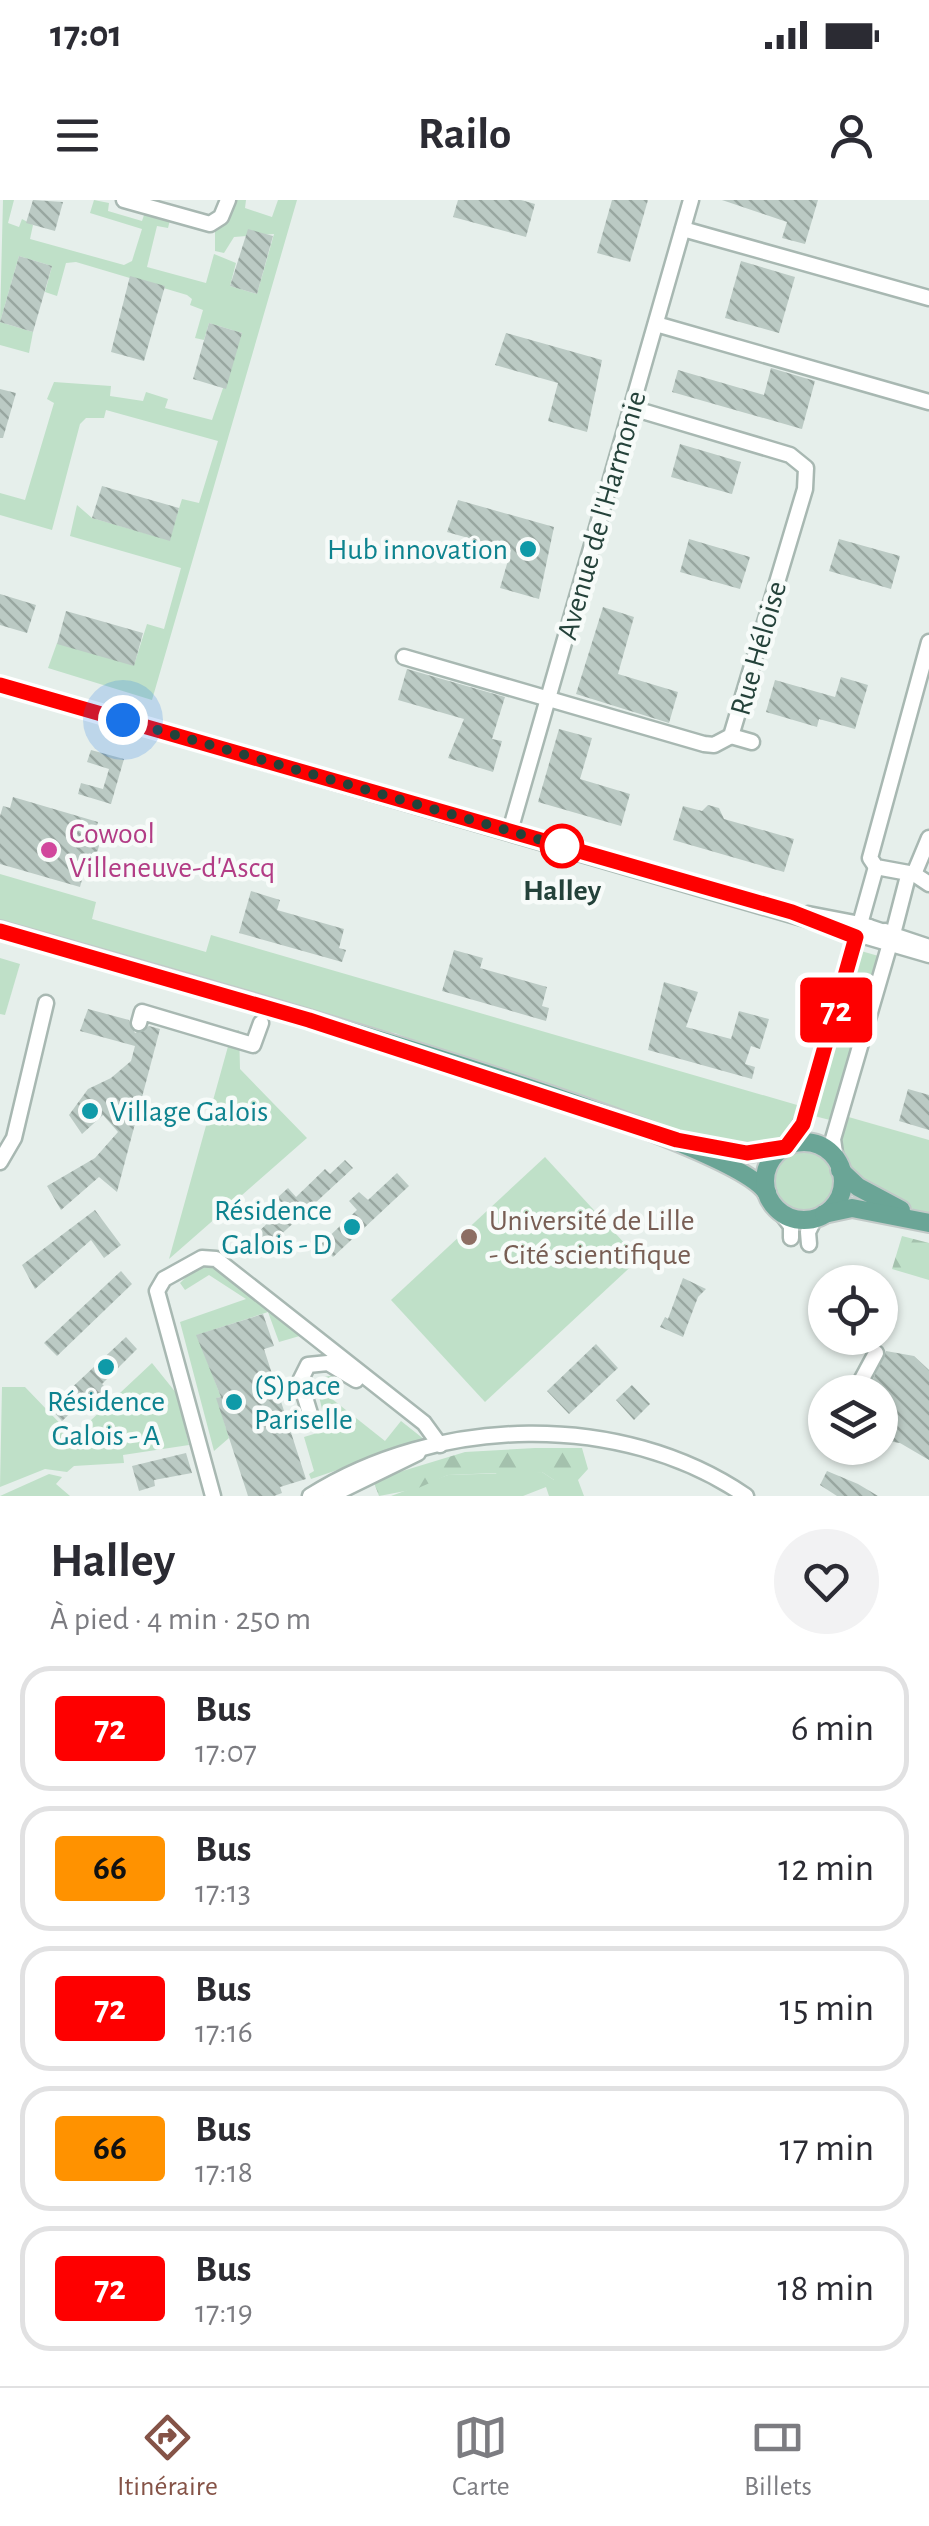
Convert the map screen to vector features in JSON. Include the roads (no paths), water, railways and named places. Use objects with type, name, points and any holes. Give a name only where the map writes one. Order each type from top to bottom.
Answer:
[{"type":"main road","points":[[0,930],[309,1020],[677,1140],[747,1172],[782,1213],[795,1219],[852,1208],[929,1222]]},
{"type":"main road","points":[[677,1140],[739,1152],[816,1145],[868,1194],[929,1222]]},
{"type":"main road","points":[[767,1193],[768,1167],[783,1149]]},
{"type":"main road","points":[[820,1216],[840,1195],[838,1165]]},
{"type":"street","points":[[124,200],[210,224],[222,217],[228,200]]},
{"type":"street","name":"Avenue de l'Harmonie","points":[[510,831],[692,200]]},
{"type":"street","points":[[684,229],[929,298]]},
{"type":"street","points":[[656,324],[929,402]]},
{"type":"street","name":"Rue Héloise","points":[[404,657],[704,744],[714,745],[730,736],[805,489],[806,468],[790,455],[632,408]]},
{"type":"street","points":[[929,642],[870,858],[876,867],[911,875],[929,884]]},
{"type":"street","points":[[0,685],[792,912],[929,947]]},
{"type":"street","points":[[730,736],[752,742]]},
{"type":"street","points":[[838,1165],[832,1138],[889,937],[929,838]]},
{"type":"street","points":[[783,1149],[806,1118],[862,929],[876,867]]},
{"type":"street","points":[[889,937],[929,955]]},
{"type":"street","points":[[0,1162],[14,1138],[46,1004]]},
{"type":"street","points":[[139,1023],[142,1012],[253,1045],[261,1023]]},
{"type":"street","points":[[782,1213],[791,1226],[792,1238]]},
{"type":"street","points":[[810,1244],[808,1232],[820,1216]]},
{"type":"street","points":[[213,1496],[157,1291],[164,1279],[202,1258],[216,1259],[437,1440]]},
{"type":"street","points":[[312,1420],[300,1381],[308,1365],[317,1362],[344,1371],[437,1440]]},
{"type":"street","points":[[330,1496],[406,1462],[437,1440],[526,1434],[619,1443],[685,1464],[746,1496]]},
{"type":"street","points":[[310,1496],[358,1470],[423,1449]]},
{"type":"place","name":"Hub innovation","points":[[528,549]]},
{"type":"place","name":"Halley","points":[[562,846]]},
{"type":"place","name":"Cowool Villeneuve-d'Ascq","points":[[49,850]]},
{"type":"place","name":"Village Galois","points":[[90,1111]]},
{"type":"place","name":"Résidence Galois - D","points":[[352,1227]]},
{"type":"place","name":"Université de Lille ‐ Cité scientifique","points":[[469,1237]]},
{"type":"place","name":"Résidence Galois - A","points":[[106,1367]]},
{"type":"place","name":"(S)pace Pariselle","points":[[234,1402]]}]
